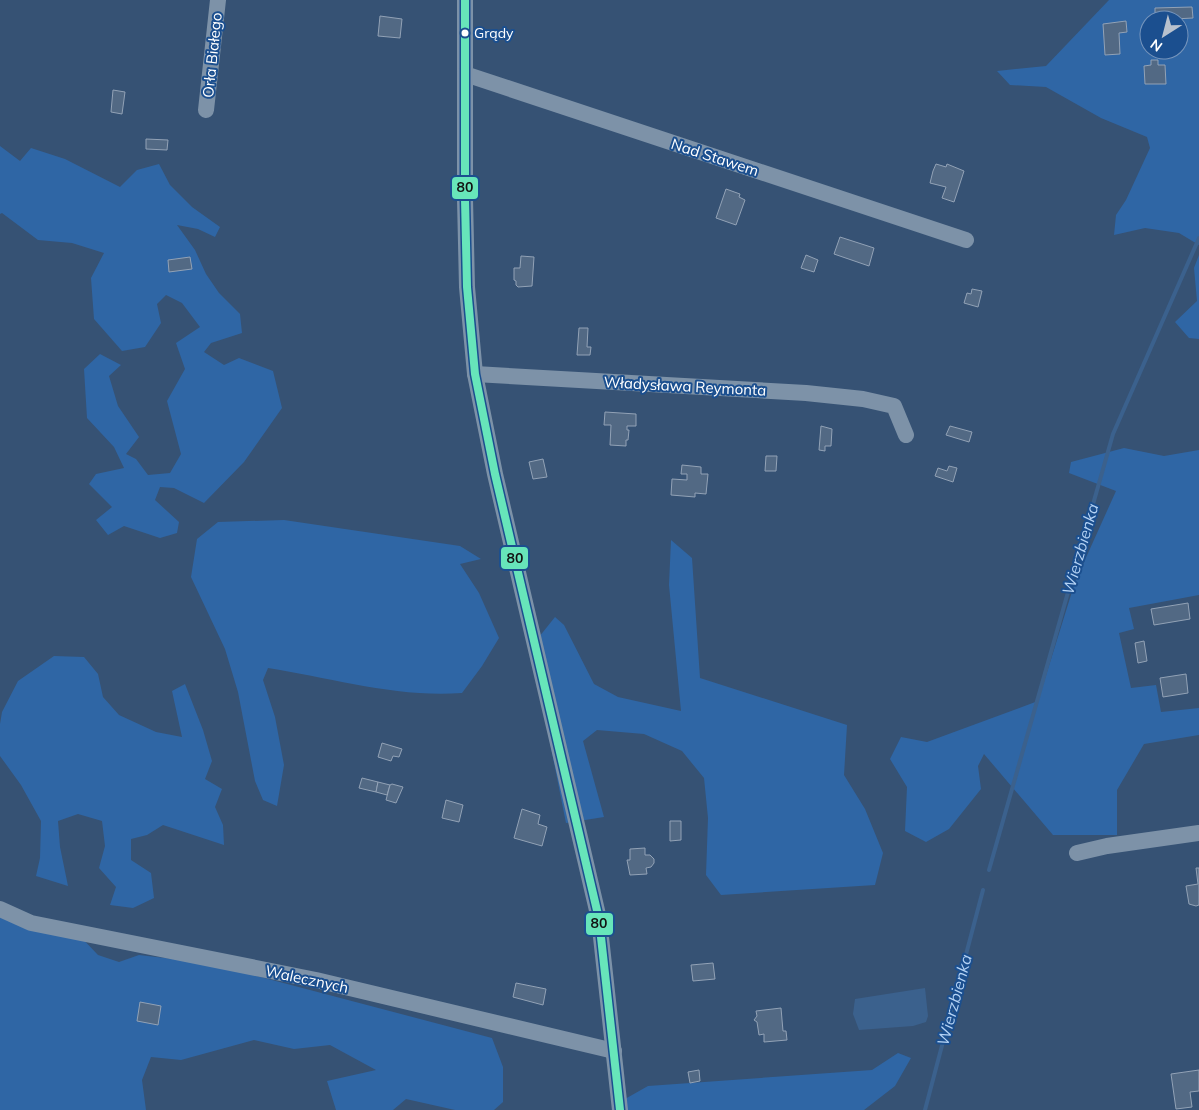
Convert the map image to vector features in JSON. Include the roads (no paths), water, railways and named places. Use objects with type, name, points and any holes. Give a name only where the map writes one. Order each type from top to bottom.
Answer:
[{"type":"street","name":"Orła Białego","points":[[206,110],[218,0]]},
{"type":"street","points":[[459,1],[465,74],[467,277],[475,374],[495,474],[599,919],[620,1110]]},
{"type":"street","name":"Nad Stawem","points":[[465,74],[966,240]]},
{"type":"street","name":"Władysława Reymonta","points":[[475,374],[806,393],[863,399],[894,406],[906,435]]},
{"type":"street","points":[[1077,853],[1107,846],[1199,833]]},
{"type":"street","name":"Walecznych","points":[[0,909],[31,923],[316,980],[614,1051]]},
{"type":"waterway","name":"Wierzbienka","points":[[989,870],[1113,434],[1199,238]]},
{"type":"waterway","name":"Wierzbienka","points":[[925,1110],[983,890]]},
{"type":"place","name":"Grądy","points":[[465,33]]}]
